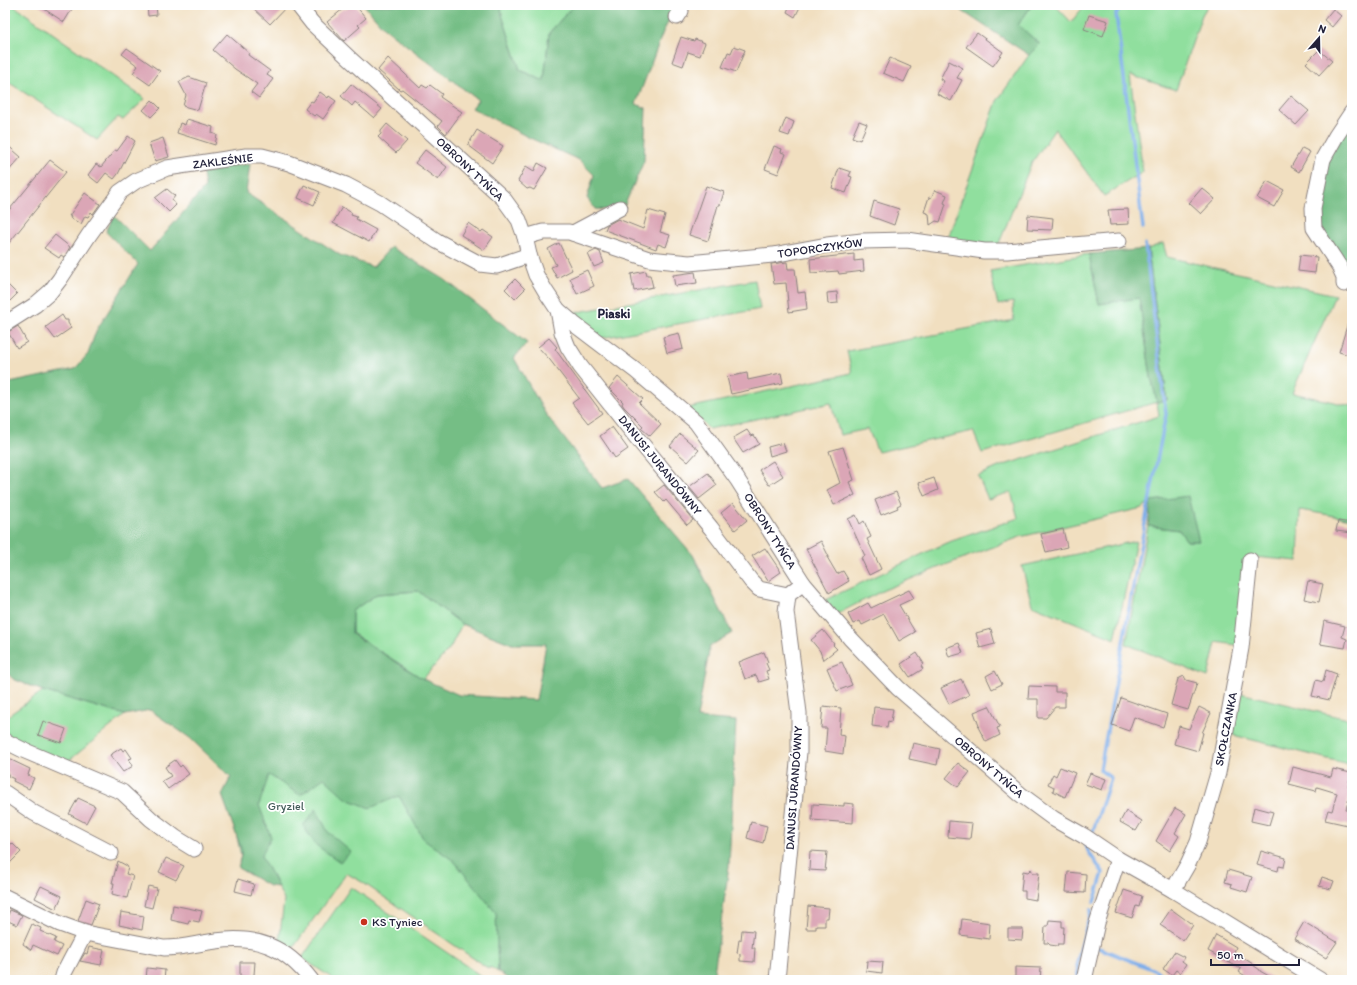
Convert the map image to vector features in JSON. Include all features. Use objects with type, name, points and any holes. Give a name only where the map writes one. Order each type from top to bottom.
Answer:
[{"type":"street","name":"OBRONY TYŃCA","points":[[298,5],[312,23],[350,59],[503,198],[519,220],[536,275],[558,310],[636,371],[696,422],[738,479],[803,583],[850,638],[898,688],[1020,794],[1054,819],[1320,980]]},
{"type":"street","points":[[1344,284],[1344,277],[1340,266],[1314,228],[1313,208],[1323,159],[1352,112]]},
{"type":"street","name":"ZAKLEŚNIE","points":[[5,324],[36,305],[50,292],[120,192],[136,181],[167,168],[246,156],[262,156],[289,163],[346,185],[380,203],[437,240],[480,264],[497,266],[529,256]]},
{"type":"street","points":[[573,233],[620,208]]},
{"type":"street","name":"TOPORCZYKÓW","points":[[525,237],[543,232],[573,233],[649,259],[689,263],[773,255],[827,245],[862,241],[907,240],[984,251],[1007,251],[1119,241]]},
{"type":"street","name":"DANUSI JURANDÓWNY","points":[[558,310],[562,332],[568,347],[580,366],[637,438],[712,528],[751,581],[759,589],[788,595],[786,612],[799,713],[799,752],[777,980]]},
{"type":"street","name":"SKOŁCZANKA","points":[[1173,890],[1188,864],[1198,842],[1218,773],[1241,648],[1250,560]]},
{"type":"street","points":[[788,595],[803,583]]},
{"type":"street","points":[[5,741],[122,792],[151,819],[176,838],[194,849]]},
{"type":"street","points":[[5,793],[34,813],[111,853]]},
{"type":"street","points":[[1084,980],[1097,923],[1118,859]]},
{"type":"street","points":[[5,897],[60,924],[85,933],[164,948],[224,940],[257,942],[271,946],[290,957],[311,980]]},
{"type":"street","points":[[62,980],[64,973],[85,933]]},
{"type":"green space","points":[[5,5],[13,5],[145,99],[123,120],[118,117],[97,140],[5,80]]},
{"type":"green space","points":[[364,5],[501,5],[502,15],[520,70],[544,81],[549,33],[574,5],[677,5],[663,32],[636,104],[646,108],[644,161],[622,211],[595,209],[587,198],[594,175],[579,160],[530,138],[472,108],[478,100],[384,28]]},
{"type":"green space","points":[[501,5],[574,5],[549,33],[544,81],[520,70],[502,15]]},
{"type":"green space","points":[[958,5],[1032,5],[1018,25],[1040,44],[1029,55],[956,7]]},
{"type":"green space","points":[[1032,5],[1055,5],[1071,22],[1085,5],[1208,5],[1202,15],[1176,90],[1130,75],[1143,172],[1104,196],[1055,129],[1031,164],[998,246],[947,240],[997,101],[1029,55],[1039,44],[1018,25]]},
{"type":"green space","points":[[1352,117],[1352,287],[1346,286],[1319,228],[1318,198],[1326,159]]},
{"type":"green space","points":[[250,164],[246,193],[340,255],[373,267],[391,247],[444,279],[527,343],[514,358],[545,413],[602,488],[628,479],[693,555],[732,633],[710,646],[697,718],[736,721],[729,866],[713,980],[510,980],[498,972],[496,913],[454,861],[424,840],[399,796],[370,808],[347,799],[324,778],[300,795],[269,775],[259,805],[271,837],[261,856],[278,887],[269,886],[238,868],[242,851],[222,795],[231,777],[190,738],[150,710],[125,715],[43,691],[13,679],[5,671],[5,384],[75,369],[88,354],[96,331],[138,264],[106,232],[114,215],[150,251],[205,187],[202,169]],"holes":[[[418,591],[462,624],[512,644],[546,644],[536,700],[459,695],[423,679],[352,634],[352,611],[377,594]]]},
{"type":"green space","points":[[1163,243],[1167,257],[1335,295],[1292,393],[1352,406],[1352,519],[1300,510],[1298,561],[1254,557],[1236,645],[1216,642],[1208,677],[1126,644],[1148,526],[1179,530],[1187,541],[1199,541],[1151,501],[1142,508],[1020,537],[884,590],[835,615],[825,600],[946,543],[1018,518],[1011,492],[988,499],[978,476],[1001,466],[1159,416],[1157,402],[982,453],[973,431],[878,452],[868,429],[840,435],[831,403],[709,429],[688,408],[852,373],[847,351],[1014,320],[1013,302],[998,305],[990,271],[1089,254],[1099,304],[1139,297],[1151,377],[1157,401],[1167,400],[1148,249]]},
{"type":"green space","points":[[1148,249],[1167,400],[1157,402],[1151,377],[1139,298],[1099,304],[1089,254]]},
{"type":"green space","points":[[755,280],[760,309],[601,338],[572,313]]},
{"type":"green space","points":[[1188,496],[1199,541],[1187,541],[1179,530],[1148,526],[1151,501]]},
{"type":"green space","points":[[1136,541],[1115,639],[1032,605],[1022,566]]},
{"type":"green space","points":[[418,591],[462,624],[450,648],[423,679],[352,633],[352,611],[377,594]]},
{"type":"green space","points":[[43,691],[125,715],[66,763],[22,745],[5,732],[5,718]]},
{"type":"green space","points":[[1240,693],[1352,720],[1352,765],[1233,735]]},
{"type":"green space","name":"Gryziel","points":[[266,736],[399,795],[526,860],[497,945],[498,972],[490,967],[489,969],[362,882],[346,873],[293,948],[279,943],[284,900],[272,875],[239,862],[241,856],[232,814]]},
{"type":"green space","points":[[316,809],[328,832],[351,852],[340,862],[316,845],[303,826]]},
{"type":"green space","name":"KS Tyniec","points":[[351,887],[487,980],[335,980],[302,958]]},
{"type":"building","points":[[38,5],[66,5],[72,9],[64,22]]},
{"type":"building","points":[[147,5],[156,5],[157,15],[148,16]]},
{"type":"building","points":[[250,5],[288,5],[270,24]]},
{"type":"building","points":[[352,5],[355,5],[366,18],[358,25],[360,27],[344,41],[327,22],[344,8],[345,10]]},
{"type":"building","points":[[790,5],[801,5],[795,17],[787,12]]},
{"type":"building","points":[[1333,9],[1341,16],[1332,27],[1324,20]]},
{"type":"building","points":[[1089,15],[1108,21],[1103,36],[1084,29]]},
{"type":"building","points":[[977,33],[1003,52],[993,66],[966,47]]},
{"type":"building","points":[[227,34],[249,53],[248,55],[270,71],[267,75],[273,79],[259,98],[251,92],[257,84],[235,69],[213,50]]},
{"type":"building","points":[[681,37],[694,41],[695,39],[705,43],[700,56],[688,52],[683,66],[672,62]]},
{"type":"building","points":[[734,46],[745,50],[736,72],[722,67],[728,52],[731,53]]},
{"type":"building","points":[[127,48],[160,71],[150,85],[133,73],[138,66],[122,54]]},
{"type":"building","points":[[1319,50],[1332,61],[1319,75],[1306,63]]},
{"type":"building","points":[[388,58],[420,88],[422,85],[427,88],[430,85],[442,94],[440,97],[462,112],[446,134],[438,126],[442,121],[402,89],[400,90],[378,70]]},
{"type":"building","points":[[890,58],[911,67],[904,82],[883,73]]},
{"type":"building","points":[[949,61],[963,68],[957,78],[962,80],[951,101],[937,94],[944,81],[940,79]]},
{"type":"building","points":[[189,77],[206,83],[198,110],[183,106],[186,95],[179,82]]},
{"type":"building","points":[[351,84],[382,109],[374,118],[355,102],[352,106],[341,96]]},
{"type":"building","points":[[320,92],[328,98],[329,96],[336,101],[323,119],[316,114],[314,116],[305,109],[311,101],[313,102]]},
{"type":"building","points":[[1291,96],[1309,111],[1296,125],[1279,110]]},
{"type":"building","points":[[152,100],[160,108],[151,117],[143,110]]},
{"type":"building","points":[[786,118],[794,122],[789,136],[780,133]]},
{"type":"building","points":[[187,119],[213,127],[212,133],[217,135],[215,145],[177,133],[180,123],[185,125]]},
{"type":"building","points":[[859,121],[867,124],[860,140],[852,137]]},
{"type":"building","points":[[387,124],[407,141],[396,153],[378,137]]},
{"type":"building","points":[[477,130],[503,146],[492,163],[468,145]]},
{"type":"building","points":[[128,136],[135,141],[114,179],[106,173],[98,183],[88,175],[96,164],[101,167],[115,150],[117,151]]},
{"type":"building","points":[[163,138],[169,157],[155,161],[149,143]]},
{"type":"building","points":[[5,143],[21,157],[5,175]]},
{"type":"building","points":[[774,146],[782,149],[781,152],[786,154],[778,174],[765,169]]},
{"type":"building","points":[[1302,148],[1310,152],[1299,172],[1291,167]]},
{"type":"building","points":[[425,150],[447,167],[438,180],[415,163]]},
{"type":"building","points":[[50,160],[66,172],[5,248],[5,215]]},
{"type":"building","points":[[538,163],[547,168],[534,190],[530,188],[527,189],[518,181],[526,166],[534,171]]},
{"type":"building","points":[[839,168],[851,172],[849,176],[852,177],[846,193],[832,188]]},
{"type":"building","points":[[1267,181],[1284,190],[1274,207],[1257,198]]},
{"type":"building","points":[[304,185],[320,192],[314,205],[298,198]]},
{"type":"building","points":[[706,186],[724,192],[720,205],[718,205],[708,241],[689,235]]},
{"type":"building","points":[[1202,188],[1215,199],[1201,214],[1189,203]]},
{"type":"building","points":[[167,189],[175,196],[172,200],[176,205],[169,212],[155,198]]},
{"type":"building","points":[[935,190],[947,195],[944,203],[946,204],[940,222],[936,221],[930,225],[929,214],[924,212],[929,197],[931,198]]},
{"type":"building","points":[[85,193],[100,204],[93,214],[91,212],[88,217],[85,216],[81,224],[69,216]]},
{"type":"building","points":[[874,201],[899,209],[894,225],[870,216]]},
{"type":"building","points":[[342,207],[352,213],[351,215],[357,217],[356,219],[376,230],[369,242],[333,223]]},
{"type":"building","points":[[1128,209],[1129,224],[1110,225],[1108,210]]},
{"type":"building","points":[[648,210],[665,215],[660,232],[670,235],[666,247],[658,244],[656,249],[605,230],[607,225],[618,219],[643,229]]},
{"type":"building","points":[[1028,215],[1053,218],[1052,230],[1027,229]]},
{"type":"building","points":[[468,223],[481,232],[483,230],[493,237],[484,250],[461,235]]},
{"type":"building","points":[[55,235],[70,247],[64,257],[61,255],[59,258],[44,248]]},
{"type":"building","points":[[559,243],[572,270],[557,278],[551,267],[556,265],[548,249]]},
{"type":"building","points":[[596,250],[600,252],[604,263],[594,267],[588,254]]},
{"type":"building","points":[[854,254],[854,261],[863,260],[864,271],[839,274],[838,271],[811,273],[810,259]]},
{"type":"building","points":[[1300,255],[1317,257],[1315,273],[1298,271]]},
{"type":"building","points":[[787,262],[788,269],[795,269],[798,293],[805,292],[807,309],[789,312],[786,283],[774,284],[771,264]]},
{"type":"building","points":[[587,270],[594,286],[577,294],[570,278]]},
{"type":"building","points":[[646,271],[647,275],[650,275],[653,287],[634,291],[631,274]]},
{"type":"building","points":[[695,272],[697,283],[675,286],[673,275]]},
{"type":"building","points":[[515,279],[525,289],[515,299],[505,289]]},
{"type":"building","points":[[5,282],[17,294],[5,306]]},
{"type":"building","points":[[837,292],[838,303],[828,304],[827,293]]},
{"type":"building","points":[[62,315],[65,320],[68,320],[71,328],[55,339],[46,327]]},
{"type":"building","points":[[1350,316],[1352,316],[1352,344],[1349,355],[1339,352]]},
{"type":"building","points":[[18,326],[27,342],[17,348],[8,332]]},
{"type":"building","points":[[679,333],[683,349],[667,353],[663,337]]},
{"type":"building","points":[[549,338],[557,347],[555,349],[602,413],[588,423],[572,403],[579,398],[550,360],[538,347]]},
{"type":"building","points":[[747,373],[748,380],[781,373],[783,383],[731,394],[727,377]]},
{"type":"building","points":[[618,377],[643,399],[639,403],[661,424],[650,436],[641,428],[643,426],[624,407],[622,404],[623,402],[609,388]]},
{"type":"building","points":[[612,427],[628,449],[615,458],[600,436]]},
{"type":"building","points":[[747,430],[751,436],[754,435],[759,444],[743,453],[733,438]]},
{"type":"building","points":[[680,434],[699,450],[688,462],[670,446]]},
{"type":"building","points":[[783,443],[786,451],[770,456],[768,447]]},
{"type":"building","points":[[843,447],[854,480],[849,482],[855,495],[834,505],[827,490],[840,483],[829,451]]},
{"type":"building","points":[[773,461],[783,476],[769,485],[759,470]]},
{"type":"building","points":[[708,473],[717,485],[699,499],[689,487]]},
{"type":"building","points":[[934,478],[938,490],[924,496],[919,483]]},
{"type":"building","points":[[664,485],[693,520],[687,525],[666,500],[664,502],[655,492]]},
{"type":"building","points":[[896,492],[901,504],[897,506],[898,508],[881,515],[875,500]]},
{"type":"building","points":[[733,503],[747,520],[735,530],[721,513]]},
{"type":"building","points":[[856,515],[860,524],[864,521],[871,537],[867,539],[881,569],[869,575],[861,558],[865,556],[848,519]]},
{"type":"building","points":[[1338,521],[1352,523],[1352,533],[1336,531]]},
{"type":"building","points":[[1063,529],[1067,547],[1046,552],[1041,534]]},
{"type":"building","points":[[821,541],[829,557],[827,557],[837,574],[843,571],[849,581],[829,593],[806,549]]},
{"type":"building","points":[[765,548],[781,572],[768,581],[752,556]]},
{"type":"building","points":[[1308,581],[1323,584],[1319,602],[1304,599]]},
{"type":"building","points":[[909,590],[914,598],[899,605],[915,632],[899,641],[884,614],[862,625],[860,621],[853,624],[848,614],[868,603],[871,608]]},
{"type":"building","points":[[1324,621],[1345,626],[1342,637],[1347,639],[1345,648],[1320,644]]},
{"type":"building","points":[[991,629],[995,644],[980,648],[976,633]]},
{"type":"building","points":[[823,630],[837,649],[823,660],[820,651],[811,640]]},
{"type":"building","points":[[959,643],[963,653],[949,657],[946,648]]},
{"type":"building","points":[[764,652],[768,662],[766,663],[769,670],[766,671],[769,679],[759,682],[756,675],[745,679],[739,662]]},
{"type":"building","points":[[917,653],[924,664],[921,666],[923,669],[910,677],[901,664]]},
{"type":"building","points":[[842,662],[852,685],[837,691],[827,668]]},
{"type":"building","points":[[1326,670],[1337,674],[1329,700],[1312,696],[1316,680],[1323,682]]},
{"type":"building","points":[[995,671],[1002,684],[992,689],[986,676]]},
{"type":"building","points":[[1184,676],[1186,680],[1197,683],[1188,710],[1171,705],[1178,679]]},
{"type":"building","points":[[961,679],[969,695],[949,704],[941,688]]},
{"type":"building","points":[[1029,686],[1055,687],[1055,692],[1065,692],[1065,707],[1055,707],[1046,718],[1038,718],[1038,699],[1028,699]]},
{"type":"building","points":[[1121,698],[1167,714],[1163,727],[1134,717],[1129,731],[1112,725]]},
{"type":"building","points":[[823,706],[841,708],[839,735],[845,736],[843,754],[825,751],[827,728],[821,728]]},
{"type":"building","points":[[989,706],[1000,727],[997,728],[1000,735],[986,742],[978,727],[979,726],[974,712]]},
{"type":"building","points":[[874,707],[893,709],[891,722],[888,721],[887,728],[872,726]]},
{"type":"building","points":[[1199,707],[1211,713],[1202,733],[1198,751],[1174,744],[1179,726],[1189,729]]},
{"type":"building","points":[[43,721],[66,729],[61,743],[38,735]]},
{"type":"building","points":[[913,743],[940,749],[937,765],[909,759]]},
{"type":"building","points":[[121,748],[123,751],[126,749],[132,758],[129,759],[133,766],[123,772],[110,755]]},
{"type":"building","points":[[5,757],[30,769],[28,775],[34,778],[29,789],[13,781],[14,779],[8,776],[9,774],[5,772]]},
{"type":"building","points":[[175,760],[180,767],[182,765],[189,774],[168,789],[162,781],[171,776],[165,767]]},
{"type":"building","points":[[958,763],[970,772],[958,787],[946,778]]},
{"type":"building","points":[[1060,767],[1075,773],[1065,797],[1053,791],[1054,787],[1048,784],[1053,774],[1056,776]]},
{"type":"building","points":[[1293,767],[1331,777],[1333,769],[1351,773],[1348,786],[1352,787],[1346,809],[1352,811],[1352,826],[1325,820],[1328,810],[1332,811],[1337,793],[1317,787],[1316,791],[1289,784]]},
{"type":"building","points":[[1090,773],[1106,779],[1102,790],[1085,784]]},
{"type":"building","points":[[78,798],[95,806],[86,823],[69,814]]},
{"type":"building","points":[[844,803],[854,804],[853,823],[812,820],[813,804],[844,806]]},
{"type":"building","points":[[1254,807],[1273,812],[1269,825],[1251,821]]},
{"type":"building","points":[[1175,808],[1186,814],[1175,833],[1179,836],[1170,851],[1156,841]]},
{"type":"building","points":[[1126,811],[1142,821],[1136,831],[1120,822]]},
{"type":"building","points":[[949,821],[972,823],[970,839],[948,837]]},
{"type":"building","points":[[751,822],[767,826],[763,843],[747,838]]},
{"type":"building","points":[[12,843],[21,852],[5,868],[5,850]]},
{"type":"building","points":[[810,851],[827,852],[825,871],[809,870]]},
{"type":"building","points":[[1261,851],[1286,858],[1284,867],[1279,866],[1278,871],[1257,865]]},
{"type":"building","points":[[166,858],[184,866],[176,880],[159,872]]},
{"type":"building","points":[[118,861],[127,866],[128,868],[126,874],[133,876],[127,898],[112,894],[114,883],[112,883]]},
{"type":"building","points":[[1031,869],[1033,873],[1039,873],[1036,900],[1025,898],[1025,891],[1021,891],[1023,871],[1028,872]]},
{"type":"building","points":[[1228,870],[1252,877],[1247,892],[1231,887],[1232,884],[1225,882]]},
{"type":"building","points":[[1068,872],[1086,874],[1085,893],[1066,892]]},
{"type":"building","points":[[1322,877],[1334,881],[1331,889],[1319,886]]},
{"type":"building","points":[[238,879],[254,884],[251,895],[235,891]]},
{"type":"building","points":[[41,886],[62,896],[56,909],[35,898]]},
{"type":"building","points":[[148,886],[157,888],[152,908],[144,906]]},
{"type":"building","points":[[1124,890],[1142,896],[1139,907],[1136,906],[1132,918],[1116,913]]},
{"type":"building","points":[[86,899],[99,904],[91,925],[78,921]]},
{"type":"building","points":[[173,905],[202,911],[199,922],[189,920],[188,924],[171,920]]},
{"type":"building","points":[[808,906],[829,908],[828,918],[825,918],[825,926],[816,926],[816,929],[806,929]]},
{"type":"building","points":[[1171,909],[1193,925],[1183,940],[1160,925]]},
{"type":"building","points":[[10,910],[22,915],[17,925],[6,920]]},
{"type":"building","points":[[121,912],[144,916],[142,930],[119,925]]},
{"type":"building","points":[[962,919],[990,923],[989,939],[960,935]]},
{"type":"building","points":[[1049,920],[1062,921],[1062,927],[1064,927],[1063,944],[1058,944],[1057,946],[1044,943],[1045,926],[1048,926]]},
{"type":"building","points":[[1304,922],[1337,942],[1326,958],[1294,939]]},
{"type":"building","points":[[32,924],[41,928],[40,931],[56,938],[54,942],[62,946],[57,956],[33,945],[31,950],[23,944]]},
{"type":"building","points":[[1008,929],[1023,929],[1022,940],[1008,939]]},
{"type":"building","points":[[742,930],[754,931],[752,948],[755,948],[754,962],[740,961],[740,954],[737,953]]},
{"type":"building","points":[[1216,935],[1236,947],[1234,952],[1253,964],[1260,971],[1276,980],[1245,980],[1247,977],[1239,972],[1241,969],[1208,951]]},
{"type":"building","points":[[89,947],[104,950],[101,965],[80,961],[85,953],[87,954]]},
{"type":"building","points":[[1174,952],[1184,957],[1182,961],[1186,964],[1180,973],[1176,970],[1172,975],[1163,969]]},
{"type":"building","points":[[867,961],[883,962],[882,973],[866,971]]},
{"type":"building","points":[[240,962],[255,962],[254,975],[252,977],[240,976]]},
{"type":"building","points":[[1015,967],[1041,968],[1040,980],[1015,980]]},
{"type":"building","points":[[147,968],[165,970],[164,980],[146,980]]},
{"type":"waterway","points":[[1122,5],[1116,14],[1143,228]]},
{"type":"waterway","points":[[1093,831],[1111,778],[1100,770],[1166,414],[1145,244]]},
{"type":"waterway","points":[[1086,845],[1088,851],[1103,873],[1094,902]]},
{"type":"waterway","points":[[1078,977],[1077,962],[1091,910]]},
{"type":"waterway","points":[[1096,947],[1152,969],[1171,980]]},
{"type":"place","name":"KS Tyniec","points":[[364,922]]},
{"type":"district","name":"Piaski","points":[[614,313]]}]
